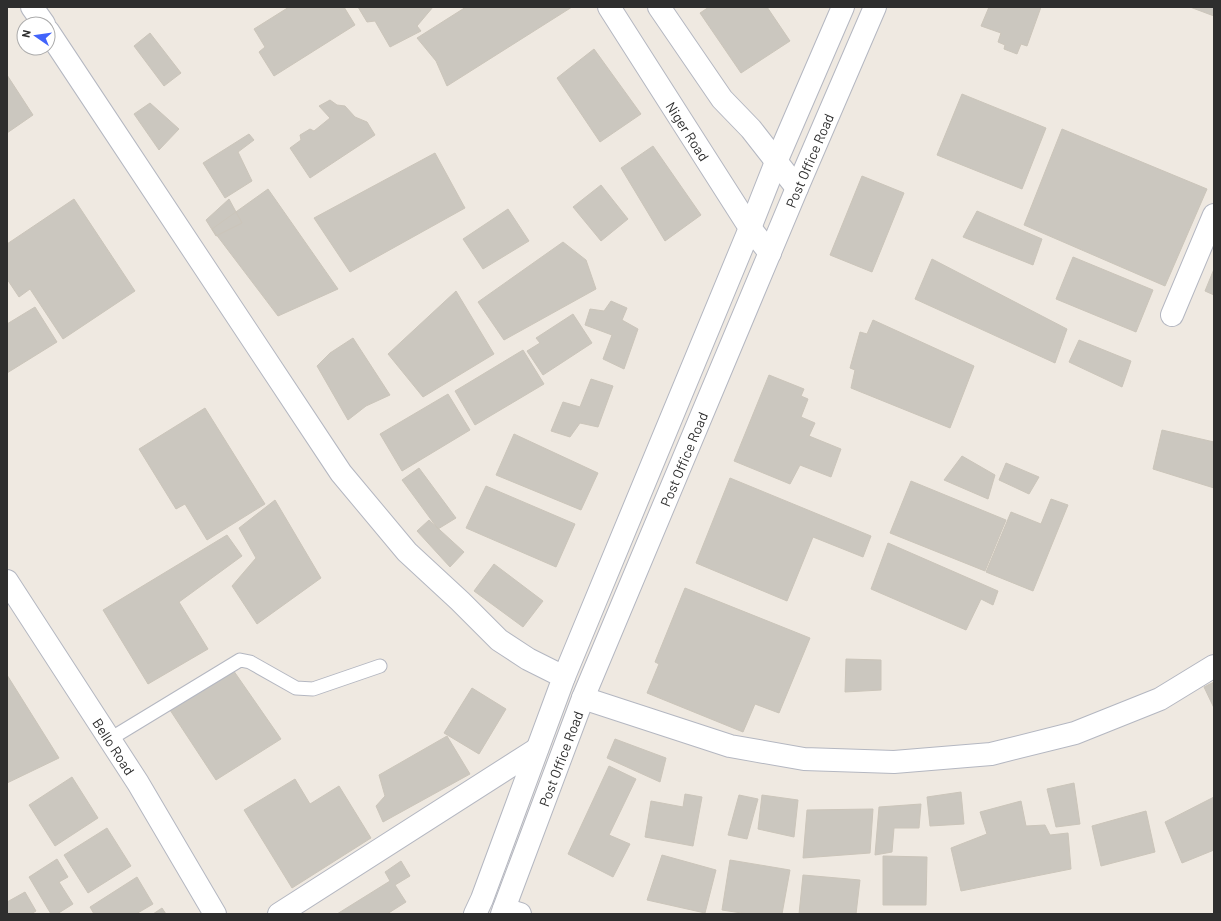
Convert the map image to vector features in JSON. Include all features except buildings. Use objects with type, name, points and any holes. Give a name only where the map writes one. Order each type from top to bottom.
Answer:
[{"type":"street","points":[[32,7],[38,16]]},
{"type":"street","name":"Niger Road","points":[[609,7],[750,228],[770,253]]},
{"type":"street","points":[[659,7],[722,99],[750,130],[797,188]]},
{"type":"street","name":"Post Office Road","points":[[475,914],[564,677],[776,162],[843,7]]},
{"type":"street","name":"Post Office Road","points":[[509,912],[583,698],[797,188],[875,7]]},
{"type":"street","points":[[56,43],[341,473],[407,552],[460,601],[499,640],[528,660],[564,677]]},
{"type":"street","points":[[1172,315],[1214,215]]},
{"type":"street","name":"Bello Road","points":[[7,581],[138,783],[215,914]]},
{"type":"street","points":[[583,698],[730,746],[804,759],[894,762],[991,754],[1075,733],[1160,699],[1214,666]]},
{"type":"street","points":[[279,914],[537,749]]},
{"type":"lane","points":[[110,739],[240,660],[250,662],[296,688],[313,689],[380,666]]}]
